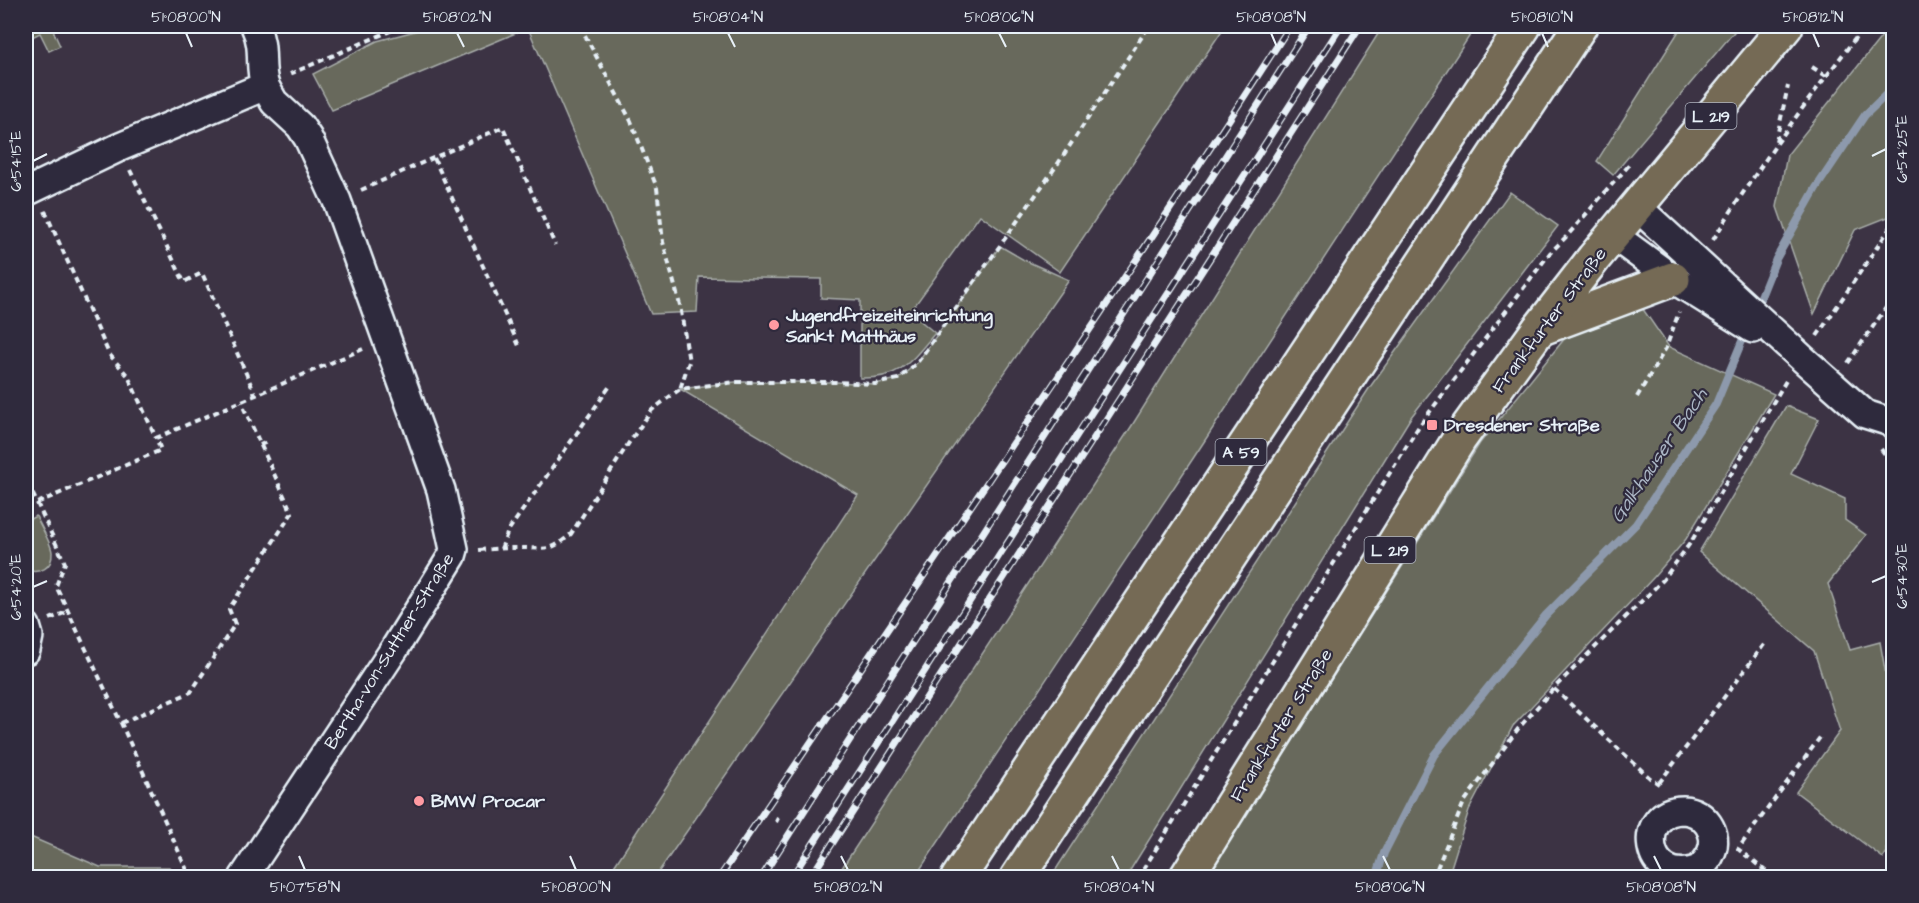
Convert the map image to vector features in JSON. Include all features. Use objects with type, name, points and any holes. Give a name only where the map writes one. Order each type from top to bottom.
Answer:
[{"type":"main road","name":"A 59","points":[[958,878],[1524,26]]},
{"type":"main road","name":"A 59","points":[[1017,878],[1580,26]]},
{"type":"main road","name":"Frankfurter Straße","points":[[1186,878],[1460,438],[1539,329],[1613,235],[1786,26]]},
{"type":"main road","points":[[1539,329],[1690,283]]},
{"type":"street","points":[[30,190],[120,147],[265,86],[261,74],[262,47],[255,26]]},
{"type":"street","name":"Bertha-von-Suttner-Straße","points":[[243,878],[395,648],[452,556],[454,549],[441,490],[337,201],[308,138],[300,126],[274,102],[265,86]]},
{"type":"street","points":[[1636,206],[1677,243],[1690,283]]},
{"type":"street","points":[[1613,235],[1690,283],[1803,359],[1864,414],[1890,422],[1893,426]]},
{"type":"street","points":[[26,626],[29,636],[26,650]]},
{"type":"street","points":[[1676,810],[1689,810],[1701,816],[1709,824],[1713,836],[1711,855],[1694,874],[1676,873],[1666,869],[1651,849],[1651,833],[1656,823],[1676,810]]},
{"type":"path","points":[[309,65],[395,29],[409,26]]},
{"type":"path","points":[[580,26],[631,121],[657,188],[663,242],[680,305],[689,362],[680,389]]},
{"type":"path","points":[[478,550],[520,548],[543,550],[559,545],[571,534],[652,410],[680,389],[735,382],[875,384],[898,379],[917,363],[1057,165],[1149,26]]},
{"type":"path","points":[[1677,243],[1693,231],[1711,244],[1775,145],[1865,26]]},
{"type":"path","points":[[1812,67],[1826,76]]},
{"type":"path","points":[[1775,145],[1788,86]]},
{"type":"path","points":[[337,201],[503,127],[555,245]]},
{"type":"path","points":[[120,147],[184,282],[202,273],[256,396]]},
{"type":"path","points":[[434,158],[520,348]]},
{"type":"path","points":[[30,190],[109,354],[128,376],[161,450],[37,503]]},
{"type":"path","points":[[1803,359],[1893,222]]},
{"type":"path","points":[[1637,397],[1666,348],[1690,283]]},
{"type":"path","points":[[1833,386],[1893,296]]},
{"type":"path","points":[[156,438],[386,338]]},
{"type":"path","points":[[501,549],[508,531],[610,386]]},
{"type":"path","points":[[1432,878],[1464,802],[1518,729],[1554,688],[1663,580],[1691,542],[1782,386]]},
{"type":"path","points":[[121,723],[191,692],[236,624],[229,609],[292,513],[241,402]]},
{"type":"path","points":[[260,445],[269,441]]},
{"type":"path","points":[[26,477],[28,488],[65,563],[56,586],[187,870],[195,878]]},
{"type":"path","points":[[1659,783],[1766,642]]},
{"type":"path","points":[[1554,688],[1650,778],[1659,783],[1676,810]]},
{"type":"path","points":[[1774,878],[1738,849],[1821,736]]},
{"type":"green space","points":[[26,26],[51,26],[60,46],[49,51],[40,33],[26,40]]},
{"type":"green space","points":[[434,26],[1225,26],[1060,272],[980,215],[910,312],[935,333],[912,360],[895,372],[874,378],[860,378],[860,300],[821,298],[821,279],[699,277],[697,312],[651,314],[528,28],[332,110],[313,74],[377,41]]},
{"type":"green space","points":[[1383,26],[1476,26],[915,877],[836,877],[1131,427]]},
{"type":"green space","points":[[1682,26],[1739,26],[1613,175],[1597,161]]},
{"type":"green space","points":[[1890,26],[1894,26],[1893,215],[1855,230],[1814,314],[1777,207],[1787,155]]},
{"type":"green space","points":[[1510,192],[1558,226],[1411,417],[1126,877],[1051,877],[1370,387]]},
{"type":"green space","points":[[1000,246],[1024,260],[1069,280],[655,877],[607,877],[858,495],[680,389],[735,382],[875,384],[898,379],[917,363]]},
{"type":"green space","points":[[1638,302],[1669,347],[1774,394],[1686,539],[1654,577],[1513,726],[1469,810],[1448,877],[1206,878],[1480,443],[1574,327]]},
{"type":"green space","points":[[1786,406],[1819,419],[1791,474],[1845,499],[1845,520],[1866,535],[1828,584],[1850,650],[1880,642],[1893,714],[1893,818],[1886,820],[1887,852],[1883,858],[1796,792],[1840,731],[1814,651],[1699,552]]},
{"type":"green space","points":[[36,516],[50,544],[52,558],[44,569],[31,571],[26,570],[26,521]]},
{"type":"green space","points":[[26,835],[100,867],[169,867],[179,877],[26,877]]},
{"type":"waterway","name":"Galkhauser Bach","points":[[1756,309],[1776,259],[1816,188],[1865,115],[1894,87]]},
{"type":"waterway","name":"Galkhauser Bach","points":[[1376,878],[1384,853],[1434,755],[1546,615],[1636,524],[1716,404],[1747,329]]},
{"type":"railway","points":[[719,878],[1078,347],[1290,26]]},
{"type":"railway","points":[[761,878],[1309,26]]},
{"type":"railway","points":[[791,878],[1341,26]]},
{"type":"railway","points":[[810,878],[1360,26]]},
{"type":"place","name":"Jugendfreizeiteinrichtung Sankt Matthäus","points":[[774,325]]},
{"type":"place","name":"Dresdener Straße","points":[[1432,425]]},
{"type":"place","name":"BMW Procar","points":[[419,801]]}]
